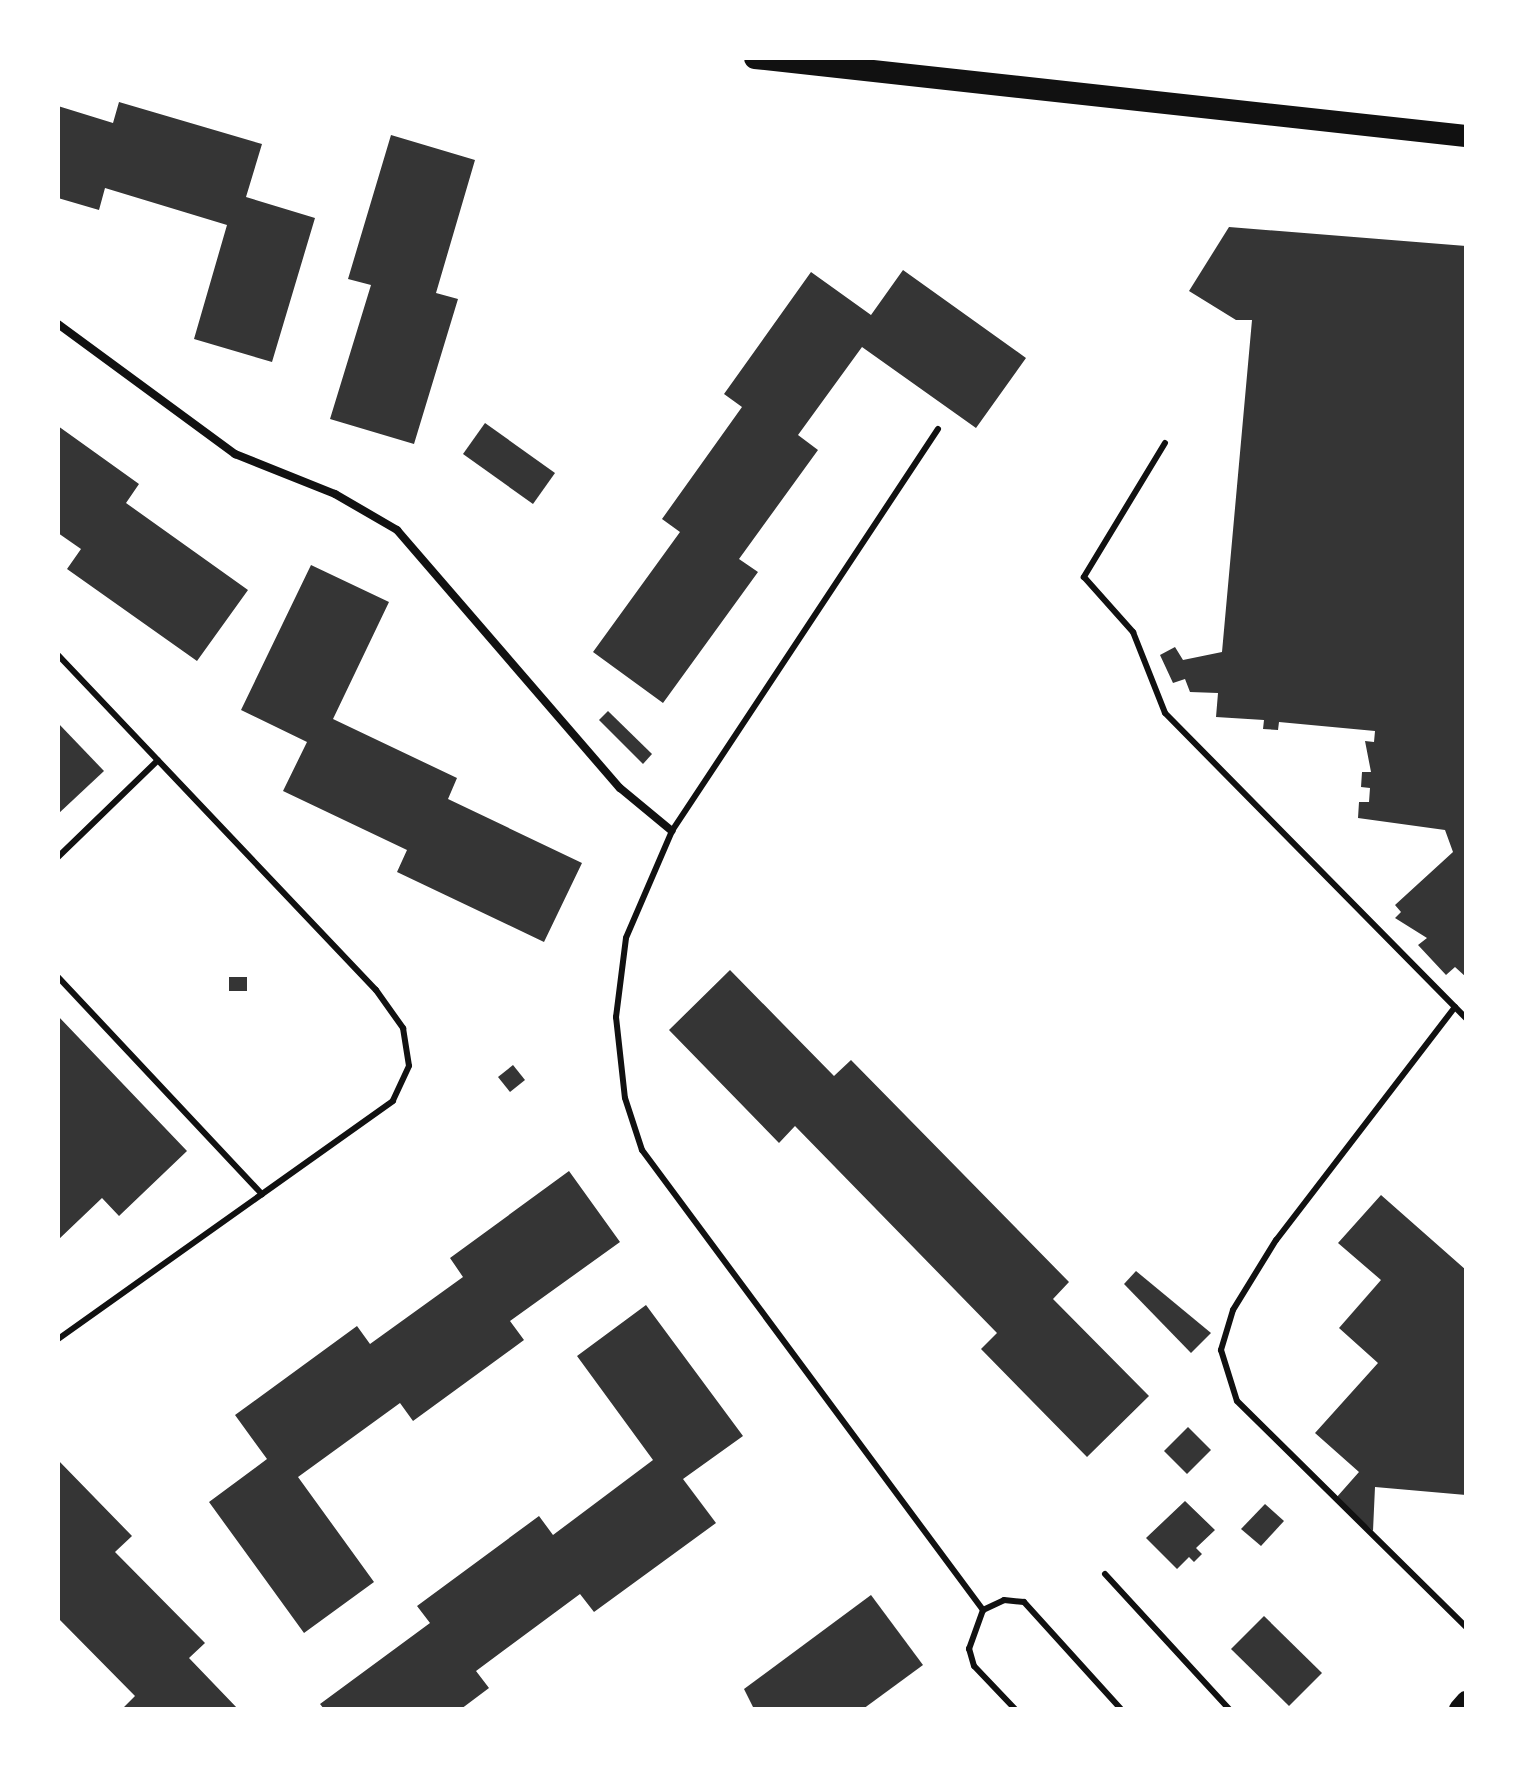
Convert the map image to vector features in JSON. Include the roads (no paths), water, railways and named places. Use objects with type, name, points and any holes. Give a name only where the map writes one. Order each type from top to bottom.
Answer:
[{"type":"highway","points":[[755,58],[1466,136]]},
{"type":"main road","points":[[1459,1709],[1466,1701]]},
{"type":"street","points":[[58,324],[235,454],[335,494],[397,530],[620,788],[672,831]]},
{"type":"lane","points":[[938,429],[672,831],[642,888],[620,967],[618,1053],[634,1129],[845,1432],[983,1610]]},
{"type":"lane","points":[[1165,443],[1084,577],[1133,632],[1165,713],[1466,1018]]},
{"type":"lane","points":[[58,655],[403,1028],[409,1066],[393,1101],[58,1339]]},
{"type":"lane","points":[[58,857],[158,760]]},
{"type":"lane","points":[[58,977],[262,1194]]},
{"type":"lane","points":[[1455,1007],[1276,1240],[1233,1310],[1221,1350],[1237,1401],[1466,1627]]},
{"type":"lane","points":[[1105,1574],[1229,1709]]},
{"type":"lane","points":[[1015,1709],[974,1666],[969,1649],[983,1610],[1004,1600],[1024,1602],[1121,1709]]}]
